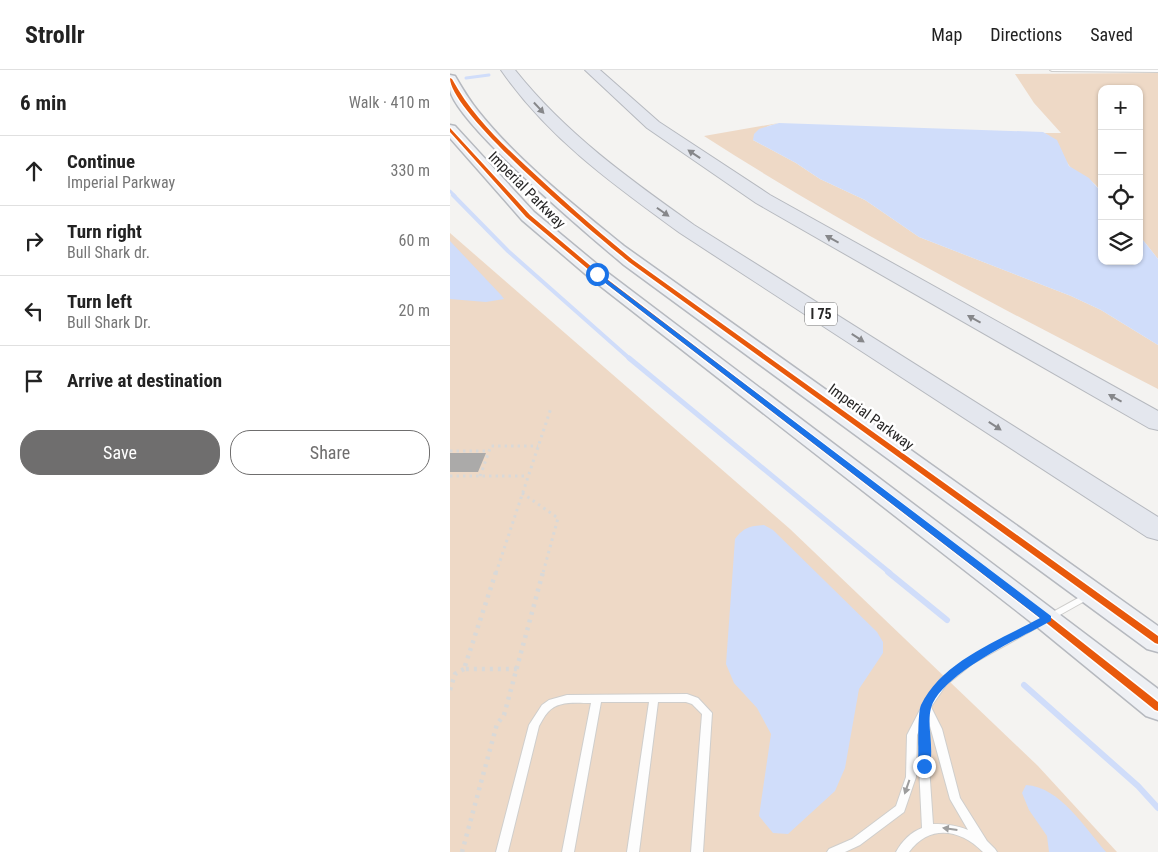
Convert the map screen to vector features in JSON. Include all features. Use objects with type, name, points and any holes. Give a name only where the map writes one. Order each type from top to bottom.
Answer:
[{"type":"highway","name":"I 75","points":[[508,70],[551,120],[600,164],[642,197],[688,229],[1158,530]]},
{"type":"highway","points":[[592,70],[628,104],[660,130],[763,199],[1158,422]]},
{"type":"main road","name":"Imperial Parkway","points":[[450,79],[458,102],[495,140],[560,202],[631,261],[1158,641]]},
{"type":"main road","name":"Imperial Parkway","points":[[450,129],[528,216],[597,274],[1047,619],[1158,707]]},
{"type":"lane","points":[[1052,70],[1158,71]]},
{"type":"lane","points":[[832,852],[856,842],[900,809],[911,777],[912,735],[926,707],[943,682],[970,662],[1092,593]]},
{"type":"lane","points":[[568,852],[597,698]]},
{"type":"lane","points":[[502,852],[530,740],[538,716],[544,708],[560,699],[597,698],[687,698],[695,701],[707,713],[697,852]]},
{"type":"lane","points":[[633,852],[654,698]]},
{"type":"lane","points":[[926,707],[924,766],[928,830]]},
{"type":"lane","points":[[926,707],[937,729],[956,799],[982,842],[991,852]]},
{"type":"lane","points":[[902,852],[916,836],[928,830],[942,828],[956,829],[982,842]]},
{"type":"path","points":[[464,669],[551,408]]},
{"type":"path","points":[[480,476],[491,446],[538,446]]},
{"type":"path","points":[[450,451],[489,451]]},
{"type":"path","points":[[450,476],[528,476]]},
{"type":"path","points":[[462,852],[497,724],[504,715],[517,670],[558,518],[522,493]]},
{"type":"path","points":[[450,690],[455,674],[464,669],[517,670]]},
{"type":"shaded area","points":[[1158,73],[1158,259],[1143,240],[1143,85],[1098,85],[1098,187],[1068,164],[1057,143],[1044,133],[1061,133],[1034,103],[1015,74]]},
{"type":"shaded area","points":[[779,123],[768,126],[753,140],[796,163],[820,179],[865,200],[919,237],[1071,296],[1101,310],[1158,345],[1158,389],[871,237],[704,136]]},
{"type":"shaded area","points":[[450,233],[790,529],[1038,766],[1117,852],[450,852]]},
{"type":"water","points":[[779,123],[1043,132],[1057,140],[1069,166],[1089,178],[1098,188],[1098,265],[1143,265],[1143,240],[1158,259],[1158,345],[1101,310],[1071,296],[919,237],[865,200],[820,179],[796,163],[753,140],[754,134],[759,129]]},
{"type":"water","points":[[450,241],[504,299],[486,302],[450,299]]},
{"type":"water","points":[[764,525],[773,530],[877,632],[883,642],[883,653],[859,689],[845,768],[835,791],[788,834],[773,833],[759,816],[771,734],[757,708],[734,683],[726,664],[735,539],[748,528]]},
{"type":"water","points":[[1026,785],[1038,787],[1061,801],[1071,810],[1106,852],[1049,852],[1047,836],[1029,810],[1022,793]]},
{"type":"building","points":[[450,453],[486,453],[478,472],[450,472]]},
{"type":"waterway","points":[[466,78],[489,75]]},
{"type":"waterway","points":[[450,191],[455,196]]},
{"type":"waterway","points":[[453,195],[508,251],[630,359]]},
{"type":"waterway","points":[[629,358],[890,573]]},
{"type":"waterway","points":[[888,572],[947,620]]},
{"type":"waterway","points":[[1024,685],[1138,786],[1158,808]]},
{"type":"cycle path","points":[[450,79],[465,104],[493,137],[563,203],[631,261],[1158,641]]},
{"type":"cycle path","points":[[450,129],[528,216],[597,274],[1047,619],[1158,707]]},
{"type":"route","points":[[597,274],[1047,619],[970,662],[943,682],[926,707],[924,766]]}]
